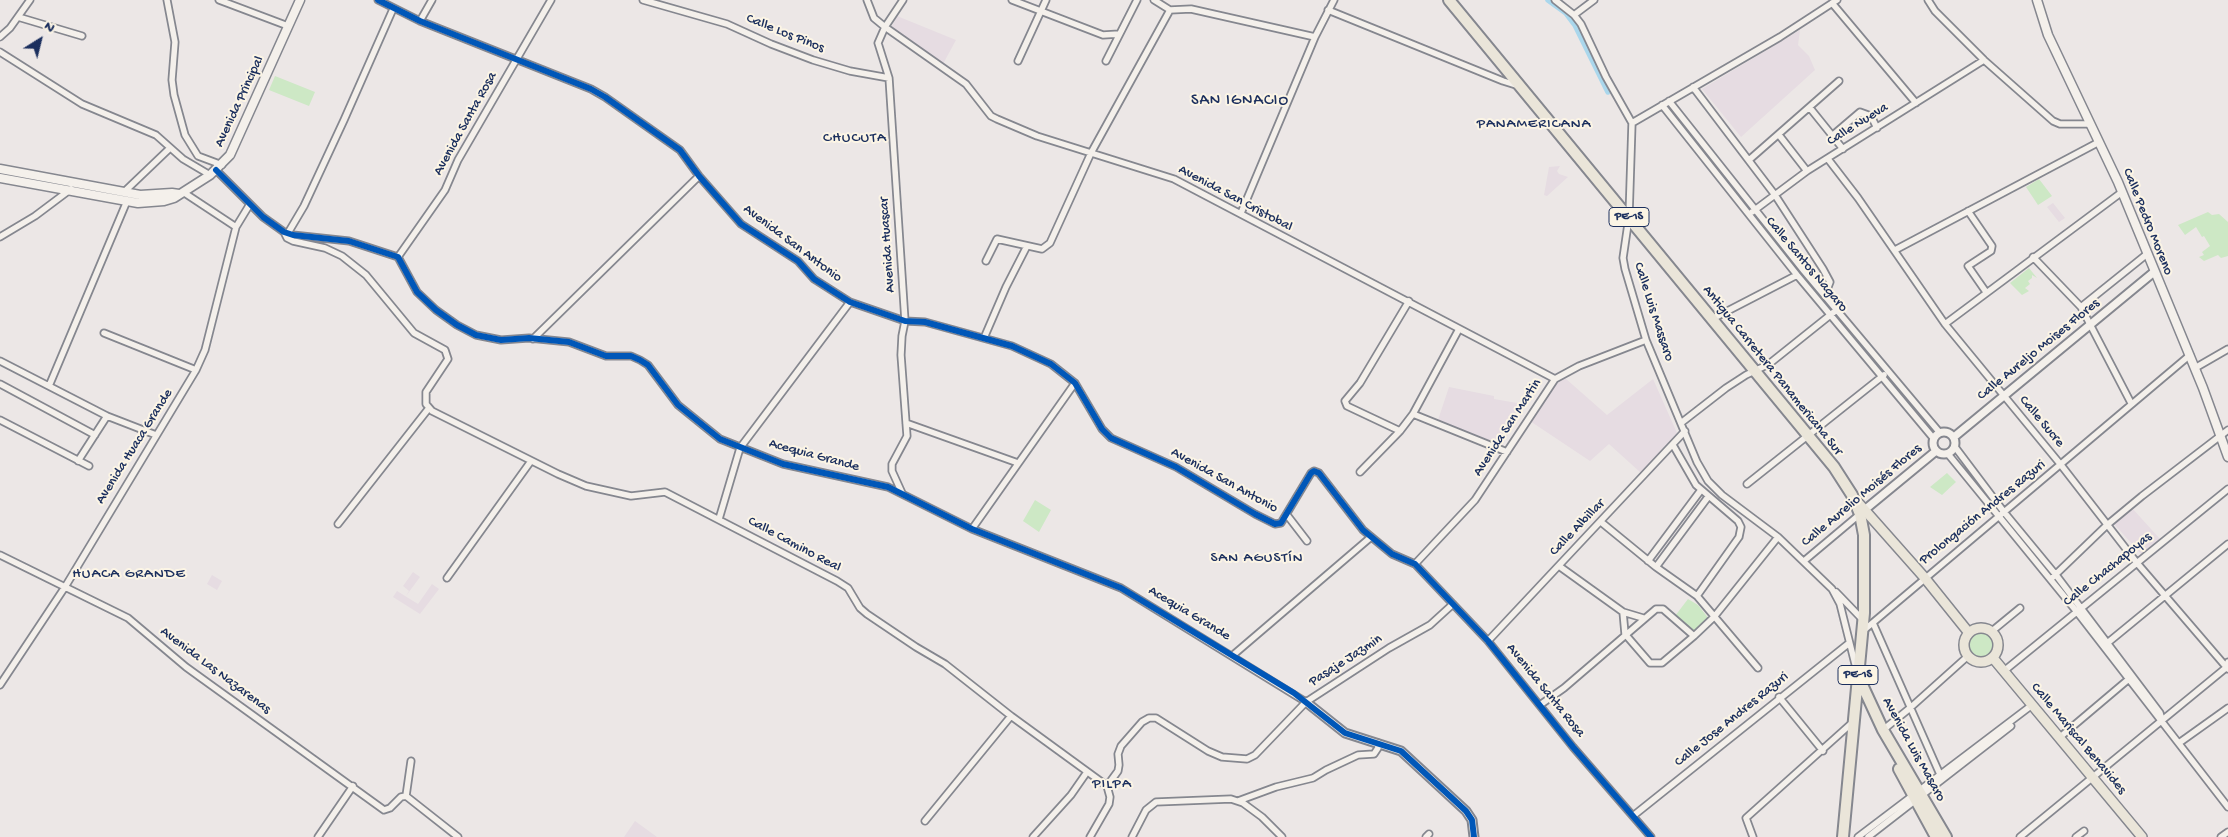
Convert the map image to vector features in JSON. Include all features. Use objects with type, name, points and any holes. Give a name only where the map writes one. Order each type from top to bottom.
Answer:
[{"type":"highway","name":"Antigua Carretera Panamericana Sur","points":[[1449,0],[1834,467],[1863,511],[1868,622],[1862,632],[1843,837]]},
{"type":"highway","name":"Avenida Luis Masaro","points":[[1857,678],[1881,732],[1918,796],[1946,837]]},
{"type":"highway","name":"Avenida Luis Masaro","points":[[1918,796],[1936,837]]},
{"type":"main road","name":"Avenida Principal","points":[[0,178],[127,201],[164,201],[181,193],[216,170],[230,156],[300,0]]},
{"type":"main road","name":"Calle Pedro Moreno","points":[[2036,0],[2048,35],[2122,192],[2190,355],[2228,457]]},
{"type":"main road","points":[[0,169],[140,195],[181,193]]},
{"type":"main road","points":[[1863,511],[1924,577],[1969,633]]},
{"type":"main road","points":[[1983,628],[1992,631],[1999,644],[1993,658],[1988,661],[1977,662],[1968,656],[1964,641],[1969,633],[1983,628]]},
{"type":"main road","name":"Calle Mariscal Benavides","points":[[1993,658],[2142,837]]},
{"type":"street","points":[[0,37],[30,0]]},
{"type":"street","points":[[167,0],[175,42],[172,80],[174,96],[185,136],[198,156],[216,170],[263,217],[286,232],[368,245],[398,257]]},
{"type":"street","points":[[219,0],[288,26]]},
{"type":"street","name":"Avenida San Antonio","points":[[378,0],[420,21],[605,96],[680,150],[699,176],[741,224],[798,261],[814,279],[850,302],[905,321],[925,322],[1012,346],[1051,364],[1074,383],[1102,430],[1111,438],[1176,467],[1255,514],[1278,524],[1287,515]]},
{"type":"street","points":[[420,21],[432,0]]},
{"type":"street","name":"Avenida Santa Rosa","points":[[398,257],[445,190],[458,160],[551,0]]},
{"type":"street","name":"Calle Los Pinos","points":[[643,0],[727,24],[813,60],[850,71],[890,78]]},
{"type":"street","points":[[866,0],[874,18],[885,27],[903,0]]},
{"type":"street","points":[[1012,0],[1103,35],[1119,34]]},
{"type":"street","points":[[1018,61],[1046,0]]},
{"type":"street","points":[[1106,62],[1137,0]]},
{"type":"street","points":[[1154,0],[1170,10],[1191,10],[1315,37]]},
{"type":"street","points":[[1241,213],[1315,37],[1334,0]]},
{"type":"street","points":[[1555,0],[1574,15],[1632,123],[1780,37],[1834,2],[1916,103]]},
{"type":"street","points":[[1574,15],[1594,0]]},
{"type":"street","points":[[1928,0],[1936,11],[1984,60],[2054,121],[2060,124],[2090,124]]},
{"type":"street","points":[[338,524],[429,408],[425,399],[426,392],[448,359],[445,350],[414,333],[366,275],[342,256],[325,248],[293,241],[287,238],[286,232],[304,206],[393,9]]},
{"type":"street","points":[[986,261],[997,239],[1042,249],[1050,243],[1091,153],[1170,10]]},
{"type":"street","points":[[1328,10],[1502,82],[1520,86]]},
{"type":"street","points":[[18,17],[82,36]]},
{"type":"street","name":"Avenida Huascar","points":[[885,27],[878,43],[890,78],[905,321],[901,355],[907,436],[892,464],[892,471],[902,493]]},
{"type":"street","name":"Avenida San Cristobal","points":[[885,27],[966,84],[991,116],[1037,136],[1174,179],[1554,379]]},
{"type":"street","points":[[0,52],[82,104],[156,135],[183,159],[216,170]]},
{"type":"street","name":"Calle Nueva","points":[[1748,215],[1808,171],[1984,60]]},
{"type":"street","points":[[1749,160],[1839,81]]},
{"type":"street","points":[[1693,87],[1775,195],[1830,282],[1825,295]]},
{"type":"street","name":"Calle Santos Nagaro","points":[[1670,101],[1754,210],[1940,433]]},
{"type":"street","name":"Calle Santos Nagaro","points":[[1662,105],[1748,215],[1934,439]]},
{"type":"street","points":[[1810,108],[1843,149]]},
{"type":"street","points":[[1833,135],[1860,112],[1871,116],[1877,128]]},
{"type":"street","name":"Calle Luis Massaro","points":[[1632,123],[1629,217],[1623,258],[1625,269],[1646,340],[1697,462],[1708,481],[1722,496],[1778,537],[1868,622]]},
{"type":"street","points":[[1779,135],[1808,171]]},
{"type":"street","points":[[1895,250],[2099,142]]},
{"type":"street","points":[[124,192],[170,148]]},
{"type":"street","name":"Calle Sucre","points":[[1828,159],[1895,250],[1946,324],[2108,525],[2136,564],[2228,666]]},
{"type":"street","points":[[533,339],[699,176]]},
{"type":"street","points":[[0,237],[35,216],[70,191],[76,184]]},
{"type":"street","points":[[1946,324],[1986,292],[2122,192]]},
{"type":"street","points":[[181,193],[236,227]]},
{"type":"street","points":[[48,386],[127,201]]},
{"type":"street","name":"Avenida Huaca Grande","points":[[0,685],[65,587],[196,370],[205,350],[236,227],[250,204]]},
{"type":"street","points":[[1968,212],[1992,246],[1991,251],[1968,266],[1986,292]]},
{"type":"street","points":[[984,338],[1006,287],[1027,246]]},
{"type":"street","points":[[2081,307],[2147,254]]},
{"type":"street","name":"Acequia Grande","points":[[398,257],[417,292],[436,310],[457,325],[476,335],[493,338],[569,342],[606,356],[631,356],[648,365],[678,405],[708,431],[740,448],[783,464],[888,487],[972,529],[1121,588],[1306,702]]},
{"type":"street","points":[[2033,257],[2081,307],[2131,403]]},
{"type":"street","name":"Calle Aureljo Moises Flores","points":[[1954,437],[2154,272]]},
{"type":"street","points":[[1712,319],[1797,275]]},
{"type":"street","points":[[2141,284],[2158,282]]},
{"type":"street","points":[[1400,431],[1347,406],[1345,401],[1360,383],[1409,301]]},
{"type":"street","points":[[719,519],[740,448],[850,302]]},
{"type":"street","points":[[1681,423],[1726,388],[1754,370],[1769,364],[1838,309]]},
{"type":"street","points":[[1360,472],[1400,431],[1413,414],[1459,329]]},
{"type":"street","points":[[104,333],[196,370]]},
{"type":"street","name":"Avenida San Martin","points":[[1415,564],[1475,500],[1554,379],[1579,366],[1646,340]]},
{"type":"street","points":[[2195,368],[2228,348]]},
{"type":"street","name":"Prolongación Andres Razuri","points":[[1868,622],[1998,518],[2131,403],[2190,355]]},
{"type":"street","points":[[0,361],[107,416],[156,436]]},
{"type":"street","points":[[1747,484],[1807,434],[1889,371]]},
{"type":"street","points":[[972,529],[1074,383]]},
{"type":"street","points":[[0,384],[95,435]]},
{"type":"street","name":"Calle Camino Real","points":[[429,408],[531,461],[586,486],[631,496],[665,492],[837,581],[848,588],[860,608],[867,614],[945,664],[1011,716],[1107,786]]},
{"type":"street","points":[[1413,414],[1507,452]]},
{"type":"street","points":[[78,461],[107,416]]},
{"type":"street","points":[[0,420],[89,466]]},
{"type":"street","points":[[906,423],[1018,463]]},
{"type":"street","points":[[2050,580],[2108,525],[2228,430]]},
{"type":"street","name":"Calle Albillar","points":[[1488,641],[1685,431]]},
{"type":"street","points":[[1955,447],[1948,454],[1940,454],[1933,446],[1934,439],[1940,433],[1947,432],[1954,437],[1955,447],[2004,512],[2056,575],[2079,610],[2228,807]]},
{"type":"street","points":[[1673,445],[1701,490],[1738,521],[1740,527],[1739,537],[1697,596]]},
{"type":"street","name":"Calle Aurelio Moisés Flores","points":[[1804,561],[1936,451]]},
{"type":"street","points":[[1948,454],[2050,580],[2079,610]]},
{"type":"street","points":[[447,578],[531,461]]},
{"type":"street","points":[[1307,541],[1287,515],[1311,473],[1314,471],[1319,473],[1370,537],[1392,554],[1415,564]]},
{"type":"street","name":"Calle Chachapoyas","points":[[2004,671],[2228,489]]},
{"type":"street","points":[[1648,561],[1701,490]]},
{"type":"street","points":[[1656,567],[1708,497]]},
{"type":"street","points":[[1601,522],[1648,561],[1697,596],[1758,668]]},
{"type":"street","points":[[1232,656],[1370,537]]},
{"type":"street","points":[[1622,612],[1625,634],[1650,663],[1662,663],[1714,616],[1778,537]]},
{"type":"street","points":[[2105,645],[2228,544]]},
{"type":"street","name":"Avenida Las Nazarenas","points":[[0,554],[128,618],[186,667],[386,810],[405,796]]},
{"type":"street","name":"Avenida Santa Rosa","points":[[1415,564],[1488,641],[1652,837]]},
{"type":"street","points":[[1559,566],[1622,612],[1643,618]]},
{"type":"street","name":"Calle Luis Massaro","points":[[1832,588],[1840,604],[1857,678]]},
{"type":"street","name":"Pasaje Jazmin","points":[[1107,786],[1118,771],[1120,765],[1118,754],[1121,746],[1142,722],[1149,718],[1156,718],[1208,751],[1222,757],[1247,759],[1255,755],[1306,702],[1389,648],[1430,626],[1453,604]]},
{"type":"street","points":[[1540,705],[1564,688],[1643,618],[1660,607],[1694,636]]},
{"type":"street","points":[[1992,631],[2020,608]]},
{"type":"street","points":[[1868,622],[1910,708],[1941,778]]},
{"type":"street","name":"Calle Jose Andres Razuri","points":[[1633,816],[1848,644]]},
{"type":"street","points":[[1881,732],[1968,656]]},
{"type":"street","points":[[2021,837],[2228,666]]},
{"type":"street","points":[[2059,738],[2130,678]]},
{"type":"street","points":[[1780,697],[1823,751]]},
{"type":"street","points":[[1306,702],[1346,733],[1401,750],[1466,811],[1472,820],[1474,837]]},
{"type":"street","points":[[1868,837],[2033,706]]},
{"type":"street","points":[[2180,744],[2228,708]]},
{"type":"street","points":[[925,821],[1011,716]]},
{"type":"street","points":[[1753,837],[1746,818],[1823,751],[1853,722]]},
{"type":"street","points":[[1132,837],[1146,810],[1156,802],[1238,800],[1276,787],[1313,778],[1332,766],[1358,755],[1374,754],[1378,748],[1378,743]]},
{"type":"street","points":[[411,762],[405,796],[458,837]]},
{"type":"street","points":[[1033,837],[1071,795],[1087,772]]},
{"type":"street","points":[[318,837],[352,786]]},
{"type":"street","points":[[1090,837],[1109,804],[1110,797],[1107,786]]},
{"type":"street","points":[[1858,837],[1918,796]]},
{"type":"street","points":[[1238,800],[1262,817],[1282,837]]},
{"type":"street","points":[[2076,837],[2084,830]]},
{"type":"street","points":[[2221,837],[2228,832]]},
{"type":"shaded area","points":[[897,16],[956,40],[943,64],[891,28]]},
{"type":"shaded area","points":[[1800,30],[1798,45],[1809,56],[1815,70],[1741,137],[1702,89]]},
{"type":"shaded area","points":[[1560,166],[1557,171],[1559,174],[1568,177],[1547,196],[1544,195],[1549,167]]},
{"type":"shaded area","points":[[2053,203],[2065,218],[2059,222],[2047,207]]},
{"type":"shaded area","points":[[1565,378],[1607,415],[1653,379],[1677,433],[1641,473],[1609,444],[1590,461],[1530,421],[1554,385]]},
{"type":"shaded area","points":[[1449,387],[1494,396],[1494,399],[1521,402],[1513,425],[1501,448],[1437,423]]},
{"type":"shaded area","points":[[2132,508],[2160,539],[2141,554],[2114,524]]},
{"type":"shaded area","points":[[413,572],[420,577],[406,596],[409,591],[403,586]]},
{"type":"shaded area","points":[[212,575],[222,581],[217,590],[207,584]]},
{"type":"shaded area","points":[[432,584],[439,589],[420,614],[393,597],[397,591],[418,604]]},
{"type":"shaded area","points":[[635,821],[657,837],[624,837]]},
{"type":"green space","points":[[275,76],[315,92],[309,106],[269,90]]},
{"type":"green space","points":[[2039,179],[2052,196],[2038,205],[2026,187]]},
{"type":"green space","points":[[2208,212],[2212,215],[2219,214],[2228,222],[2228,256],[2221,258],[2218,255],[2204,261],[2199,257],[2204,255],[2202,252],[2210,246],[2204,236],[2202,237],[2196,227],[2185,235],[2178,225]]},
{"type":"green space","points":[[2029,268],[2037,278],[2032,275],[2032,278],[2028,281],[2030,284],[2025,288],[2029,291],[2022,295],[2010,283]]},
{"type":"green space","points":[[1947,473],[1956,482],[1942,495],[1930,487]]},
{"type":"green space","points":[[1035,500],[1051,510],[1039,532],[1023,521]]},
{"type":"green space","points":[[1688,599],[1698,605],[1709,619],[1696,633],[1675,616]]},
{"type":"green space","points":[[1981,632],[1990,636],[1994,645],[1990,654],[1981,658],[1972,654],[1968,645],[1972,636]]},
{"type":"waterway","points":[[1548,0],[1566,13],[1575,25],[1608,92]]},
{"type":"cycle path","points":[[378,0],[420,21],[591,89],[605,97],[680,150],[699,176],[741,224],[798,261],[814,279],[850,302],[905,321],[925,322],[1012,346],[1051,364],[1075,383],[1102,429],[1111,438],[1176,467],[1255,514],[1275,524],[1281,523],[1311,473],[1314,471],[1319,473],[1363,530],[1392,554],[1415,564],[1488,641],[1573,747],[1651,837]]},
{"type":"cycle path","points":[[216,170],[263,217],[284,232],[293,235],[349,241],[398,257],[417,292],[436,310],[457,325],[476,335],[501,340],[529,338],[569,342],[606,356],[631,356],[648,365],[678,405],[720,439],[783,464],[888,487],[972,529],[1121,588],[1294,693],[1345,733],[1401,751],[1466,811],[1472,820],[1474,837]]},
{"type":"district","name":"SAN IGNACIO","points":[[1240,102]]},
{"type":"district","name":"PANAMERICANA","points":[[1534,125]]},
{"type":"district","name":"CHUCUTA","points":[[855,139]]},
{"type":"district","name":"SAN AGUSTÍN","points":[[1257,559]]},
{"type":"district","name":"HUACA GRANDE","points":[[129,575]]},
{"type":"district","name":"PILPA","points":[[1112,785]]}]
